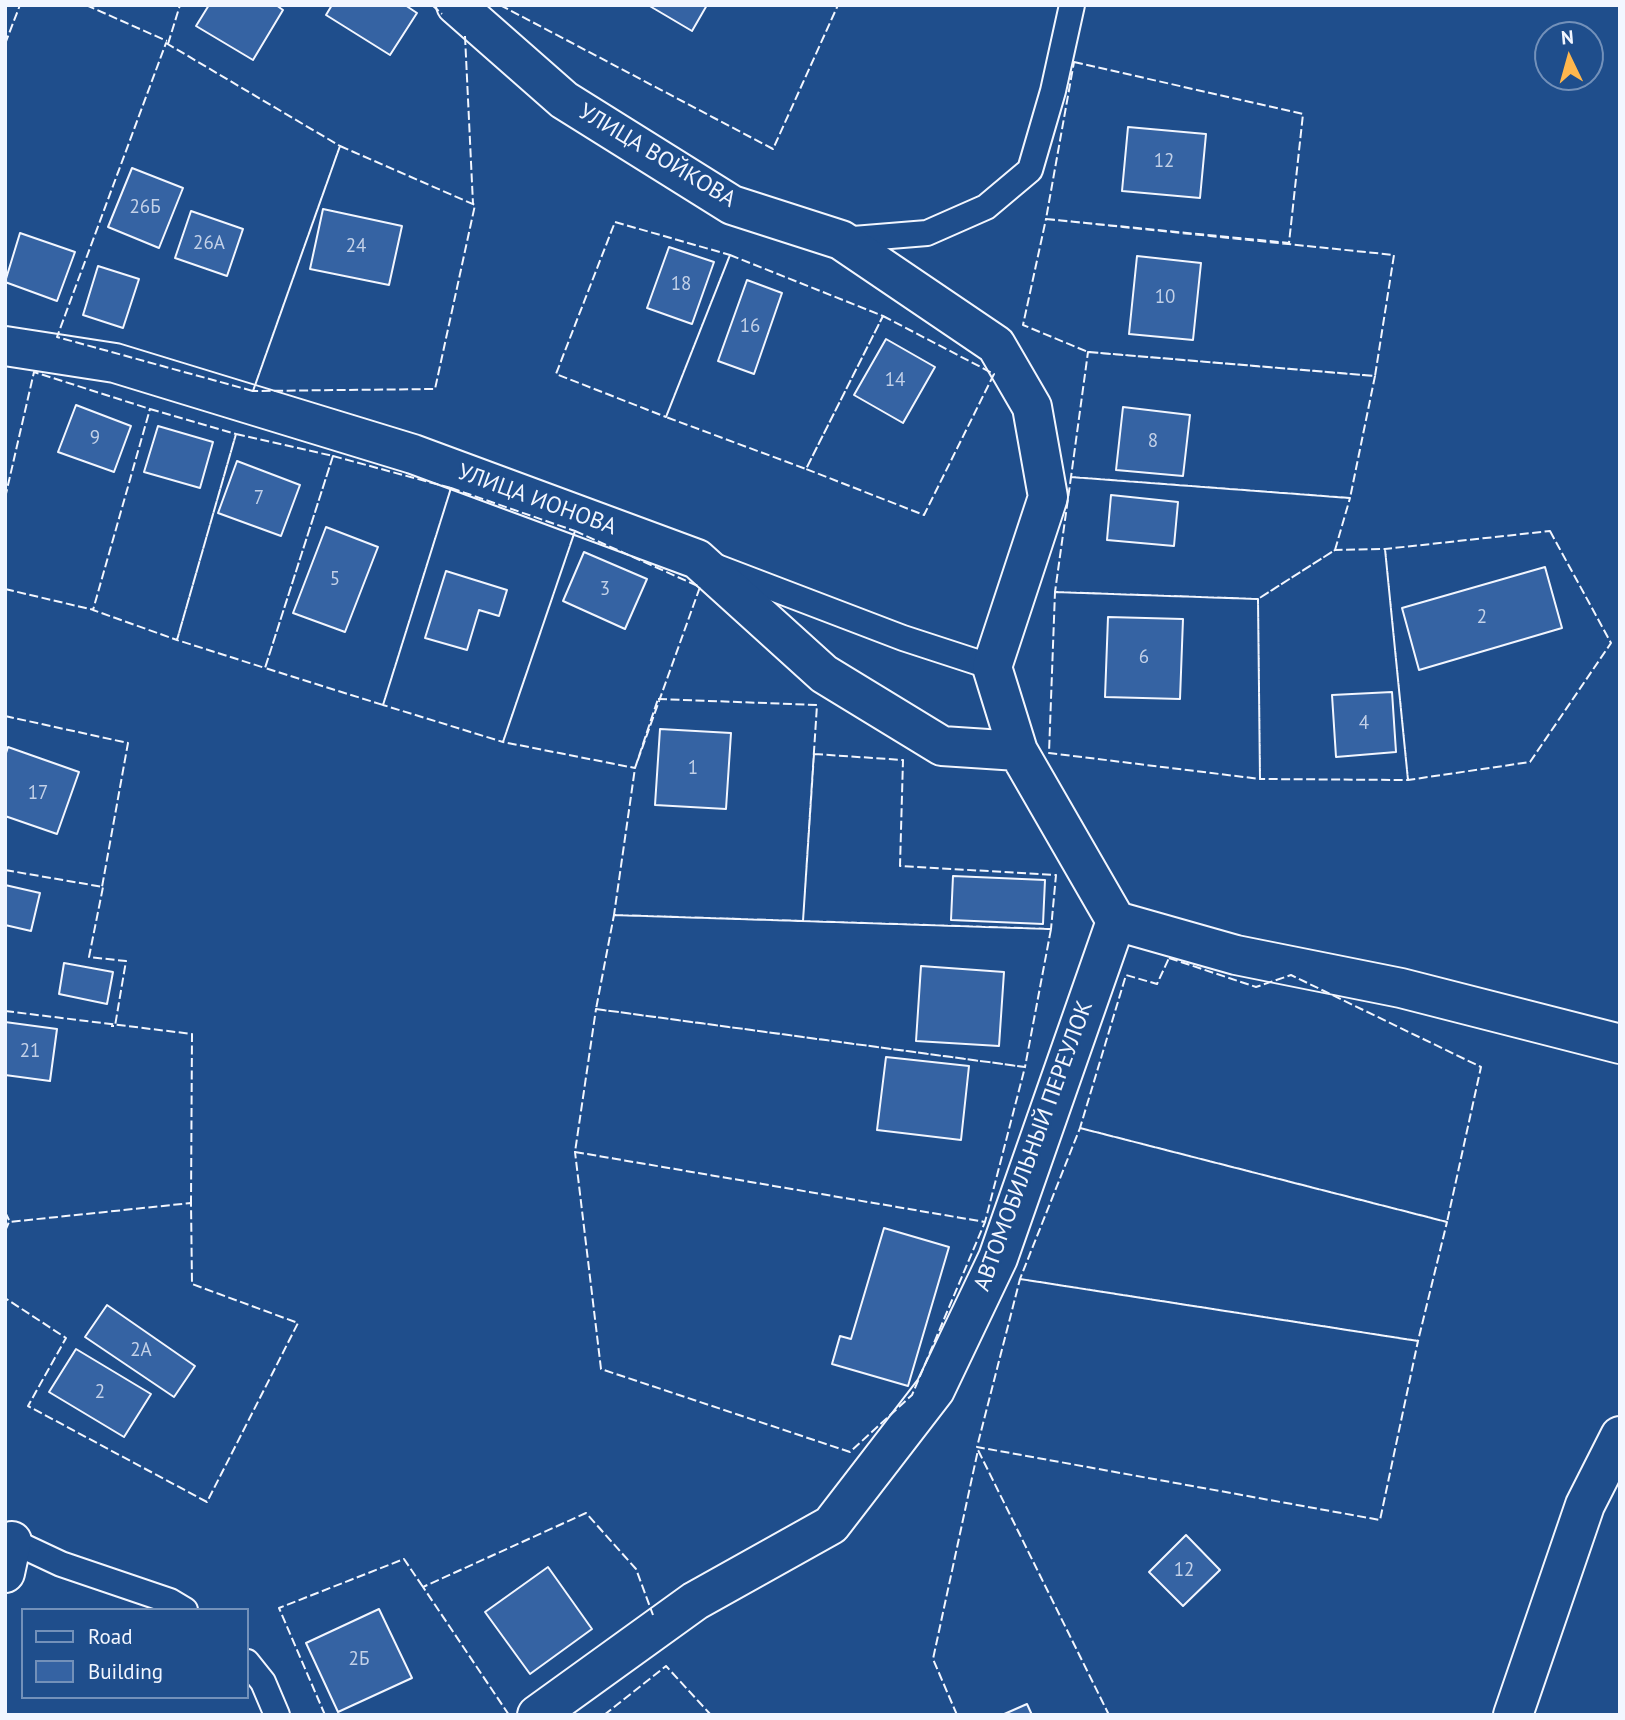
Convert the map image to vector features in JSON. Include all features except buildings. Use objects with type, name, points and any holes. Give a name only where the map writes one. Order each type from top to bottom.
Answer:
[{"type":"street","name":"УЛИЦА ВОЙКОВА","points":[[456,5],[564,100],[732,205],[841,240],[996,345],[1032,407],[1048,497],[992,667]]},
{"type":"street","name":"УЛИЦА ИОНОВА","points":[[5,346],[115,363],[413,454],[696,559],[824,674],[942,746],[1018,751]]},
{"type":"street","points":[[992,667],[1018,751],[1116,921],[1236,955],[1401,988],[1620,1044]]},
{"type":"street","name":"АВТОМОБИЛЬНЫЙ ПЕРЕУЛОК","points":[[537,1715],[695,1601],[831,1525],[935,1390],[998,1258],[1116,921]]},
{"type":"street","points":[[1513,1715],[1585,1505],[1620,1437]]},
{"type":"lane","points":[[841,240],[927,233],[986,207],[1030,170],[1053,91],[1072,5]]},
{"type":"lane","points":[[696,559],[903,638],[992,667]]},
{"type":"lane","points":[[7,1548],[170,1601],[182,1608]]},
{"type":"lane","points":[[248,1663],[263,1682],[277,1715]]},
{"type":"fence","points":[[5,44],[20,5]]},
{"type":"fence","points":[[86,5],[167,41]]},
{"type":"fence","points":[[168,44],[180,5]]},
{"type":"fence","points":[[432,5],[442,14]]},
{"type":"fence","points":[[500,5],[773,149],[838,5]]},
{"type":"fence","points":[[465,36],[473,204]]},
{"type":"fence","points":[[166,43],[340,146],[253,391],[57,337],[166,43]]},
{"type":"fence","points":[[1074,62],[1303,114],[1289,243],[1046,219],[1074,62]]},
{"type":"fence","points":[[340,146],[475,205],[435,389],[253,391],[340,146]]},
{"type":"fence","points":[[1046,219],[1394,255],[1375,376],[1088,352],[1023,325],[1046,219]]},
{"type":"fence","points":[[615,222],[730,255],[666,417],[556,374],[615,222]]},
{"type":"fence","points":[[730,255],[883,316],[806,469],[666,417],[730,255]]},
{"type":"fence","points":[[883,316],[994,374],[924,515],[806,469],[883,316]]},
{"type":"fence","points":[[1088,352],[1375,376],[1350,498],[1071,477],[1088,352]]},
{"type":"fence","points":[[5,498],[34,372],[150,409],[149,411]]},
{"type":"fence","points":[[150,409],[236,434],[177,640],[93,610],[150,409]]},
{"type":"fence","points":[[236,434],[333,456],[265,668],[177,640],[236,434]]},
{"type":"fence","points":[[333,456],[451,488],[383,705],[265,668],[333,456]]},
{"type":"fence","points":[[1071,477],[1350,498],[1335,550],[1258,599],[1055,592],[1071,477]]},
{"type":"fence","points":[[451,488],[575,531],[503,742],[383,705],[451,488]]},
{"type":"fence","points":[[575,531],[700,587],[635,768],[503,742],[575,531]]},
{"type":"fence","points":[[1550,531],[1611,643],[1530,762],[1408,780],[1385,549],[1550,531]]},
{"type":"fence","points":[[1385,549],[1408,780],[1260,779],[1258,599],[1335,550],[1385,549]]},
{"type":"fence","points":[[5,589],[94,610]]},
{"type":"fence","points":[[1055,592],[1258,599],[1260,779],[1049,753],[1055,592]]},
{"type":"fence","points":[[658,699],[817,705],[803,921],[614,915],[635,768],[658,699]]},
{"type":"fence","points":[[5,716],[128,743],[102,887]]},
{"type":"fence","points":[[814,754],[903,760],[900,866],[1056,875],[1051,929],[803,921],[814,754]]},
{"type":"fence","points":[[5,870],[103,887],[89,957],[126,961],[115,1026],[111,1026]]},
{"type":"fence","points":[[614,915],[1051,929],[1025,1067],[596,1009],[614,915]]},
{"type":"fence","points":[[1169,958],[1256,987],[1291,975],[1481,1067],[1447,1222],[1080,1128],[1126,975],[1157,984],[1169,958]]},
{"type":"fence","points":[[596,1009],[1025,1067],[985,1222],[575,1152],[596,1009]]},
{"type":"fence","points":[[5,1011],[192,1034],[191,1203],[188,1203]]},
{"type":"fence","points":[[1080,1128],[1447,1222],[1418,1341],[1020,1279],[1080,1128]]},
{"type":"fence","points":[[575,1152],[985,1222],[912,1395],[850,1452],[601,1369],[575,1152]]},
{"type":"fence","points":[[5,1231],[9,1222],[191,1203],[192,1284],[298,1323],[207,1502],[28,1406],[66,1338],[5,1298]]},
{"type":"fence","points":[[5,1212],[10,1222]]},
{"type":"fence","points":[[1020,1279],[1418,1341],[1380,1520],[977,1447],[1020,1279]]},
{"type":"fence","points":[[957,1715],[933,1659],[978,1450],[1109,1715]]},
{"type":"fence","points":[[509,1715],[423,1587],[586,1513],[636,1569],[653,1615]]},
{"type":"fence","points":[[325,1715],[279,1608],[404,1559],[425,1590]]},
{"type":"fence","points":[[604,1715],[666,1666],[711,1715]]}]
